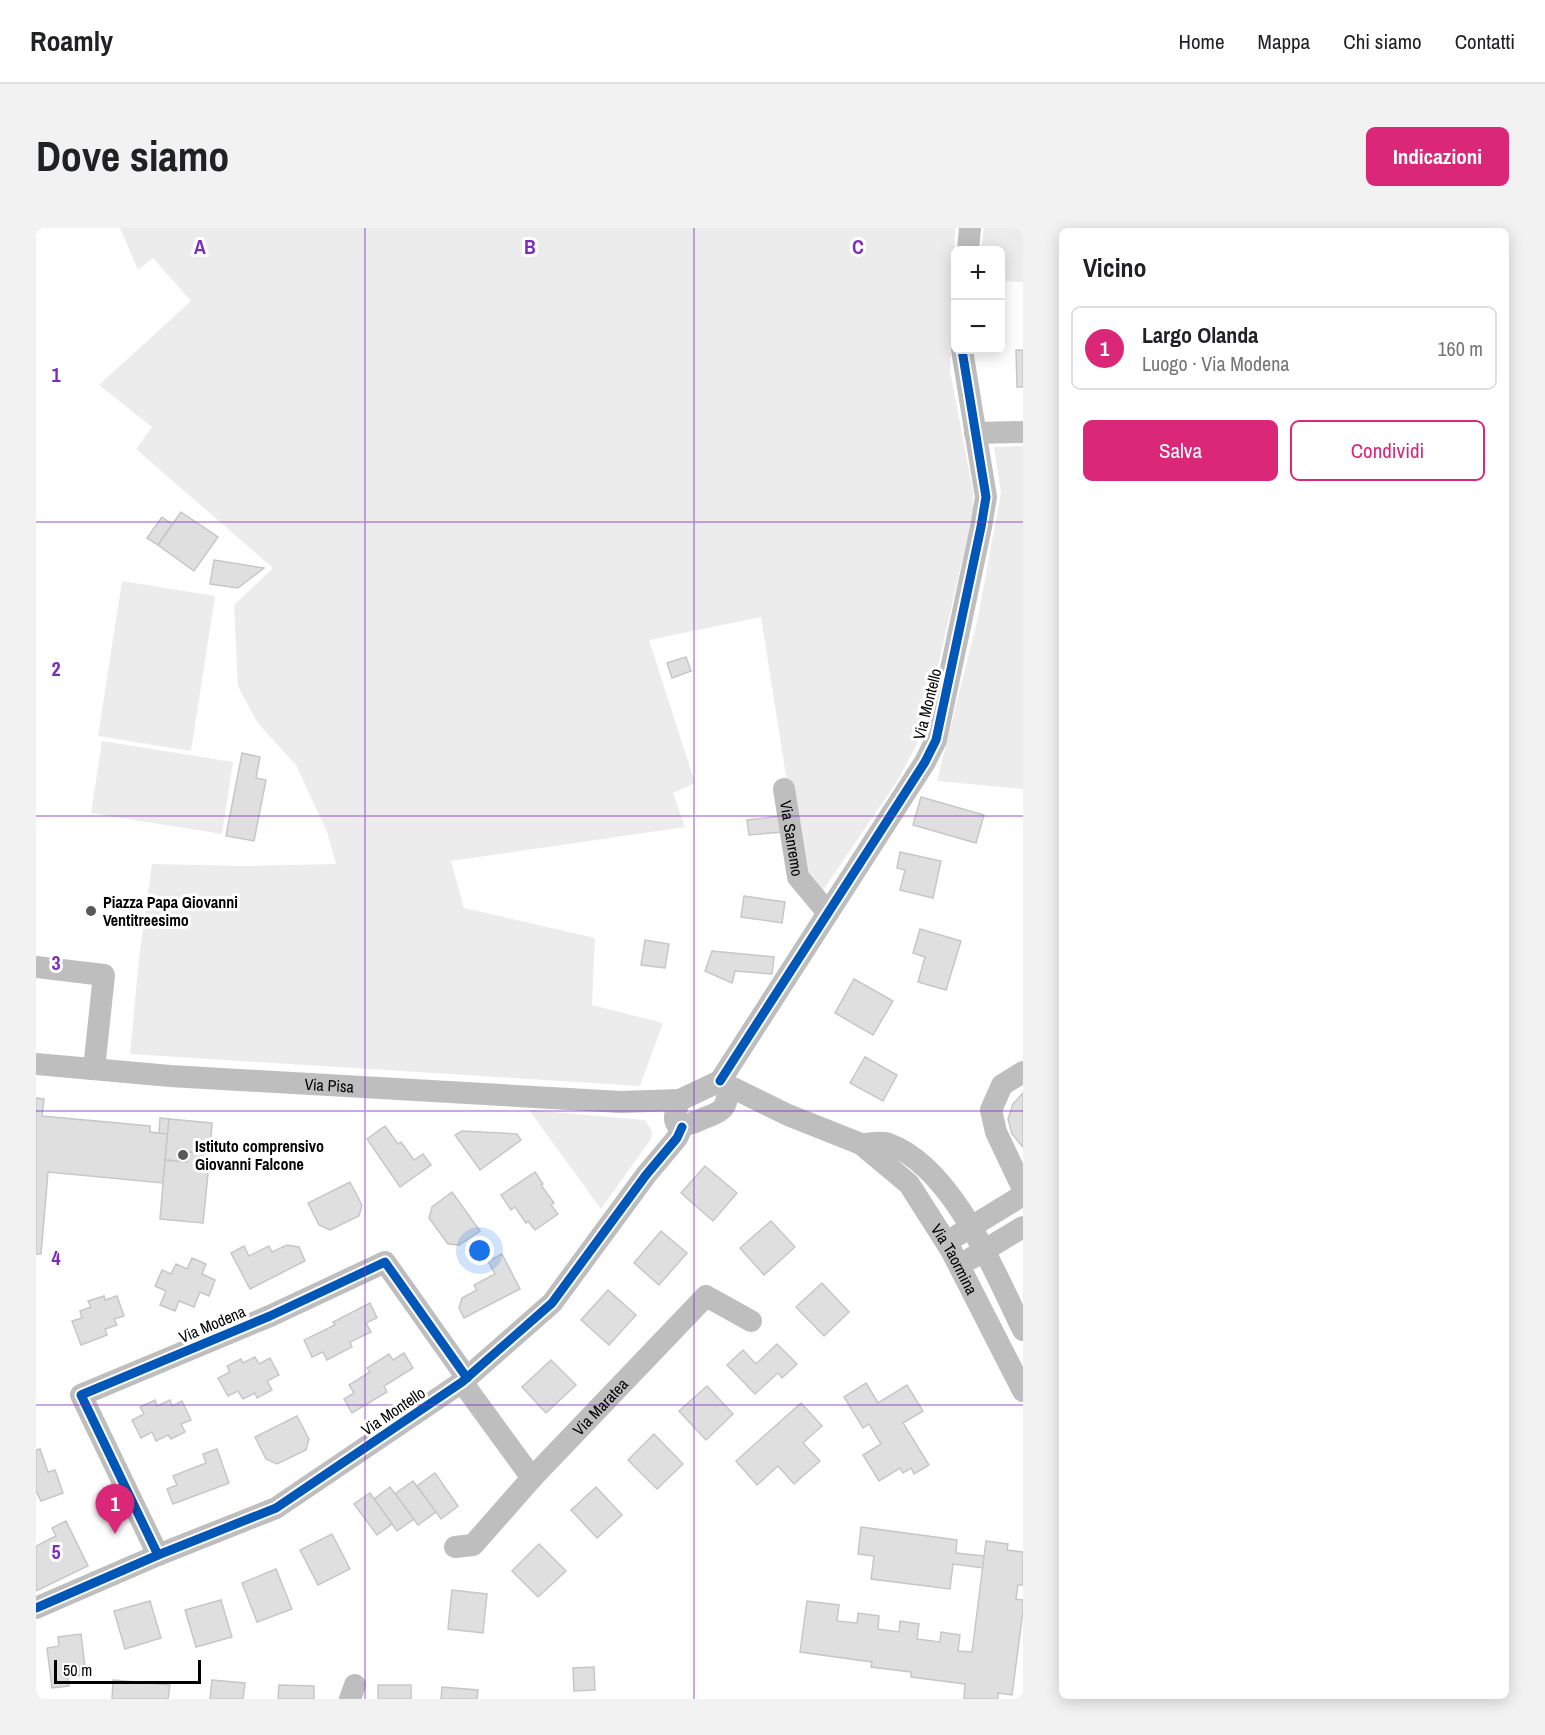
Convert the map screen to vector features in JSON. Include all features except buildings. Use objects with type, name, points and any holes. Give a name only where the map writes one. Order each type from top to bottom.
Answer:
[{"type":"street","points":[[968,246],[970,228]]},
{"type":"street","name":"Via Montello","points":[[724,1083],[828,913],[925,762],[936,740],[986,497],[963,354]]},
{"type":"street","points":[[975,433],[1023,432]]},
{"type":"street","name":"Via Sanremo","points":[[784,789],[798,877],[828,913]]},
{"type":"street","points":[[36,967],[104,975],[94,1069]]},
{"type":"street","name":"Via Pisa","points":[[36,1064],[170,1076],[621,1102],[679,1116]]},
{"type":"street","points":[[1023,1072],[1002,1085],[991,1110],[996,1132],[1023,1189]]},
{"type":"street","points":[[724,1083],[728,1096],[721,1111],[679,1116],[724,1083]]},
{"type":"street","name":"Via Taormina","points":[[724,1083],[788,1115],[861,1144],[909,1184],[946,1242],[1023,1392]]},
{"type":"street","name":"Via Taormina","points":[[721,1111],[741,1110],[788,1115]]},
{"type":"street","name":"Via Montello","points":[[36,1608],[158,1555],[276,1508],[464,1380],[552,1303],[677,1138],[679,1116]]},
{"type":"street","name":"Via Taormina","points":[[861,1144],[887,1143],[919,1160],[948,1192],[971,1227],[1023,1330]]},
{"type":"street","points":[[946,1242],[1023,1195]]},
{"type":"street","points":[[959,1266],[1023,1227]]},
{"type":"street","name":"Via Modena","points":[[158,1555],[81,1395],[270,1316],[385,1262],[464,1380]]},
{"type":"street","name":"Via Maratea","points":[[455,1547],[473,1545],[532,1478],[706,1296],[751,1321]]},
{"type":"street","points":[[464,1380],[532,1478]]},
{"type":"shaded area","points":[[120,228],[955,228],[954,246],[951,246],[950,371],[973,491],[973,512],[928,710],[916,746],[896,783],[819,896],[801,871],[761,617],[649,640],[695,783],[673,793],[685,827],[451,861],[464,908],[595,938],[592,1005],[663,1023],[640,1086],[130,1054],[139,958],[152,864],[243,866],[336,864],[327,832],[296,765],[257,722],[238,686],[234,605],[273,568],[136,449],[152,427],[99,385],[191,301],[153,258],[138,270]]},
{"type":"shaded area","points":[[984,228],[1023,228],[1023,282],[1005,281],[1005,246],[982,246]]},
{"type":"shaded area","points":[[1023,446],[1023,789],[937,781],[978,617],[1001,493],[994,447]]},
{"type":"shaded area","points":[[122,581],[215,596],[191,751],[98,736]]},
{"type":"shaded area","points":[[102,741],[233,762],[222,834],[91,813]]},
{"type":"shaded area","points":[[529,1110],[645,1120],[652,1131],[651,1139],[601,1209]]},
{"type":"cycle path","points":[[720,1081],[925,762],[936,740],[986,497],[963,354]]},
{"type":"cycle path","points":[[36,1608],[158,1555],[276,1508],[462,1382],[552,1303],[646,1175],[677,1138],[682,1127]]},
{"type":"cycle path","points":[[158,1555],[81,1395],[270,1316],[385,1262],[467,1378]]},
{"type":"place","name":"Piazza Papa Giovanni Ventitreesimo","points":[[91,911]]},
{"type":"place","name":"Istituto comprensivo Giovanni Falcone","points":[[183,1155]]},
{"type":"place","name":"Largo Olanda","points":[[115,1534]]}]
